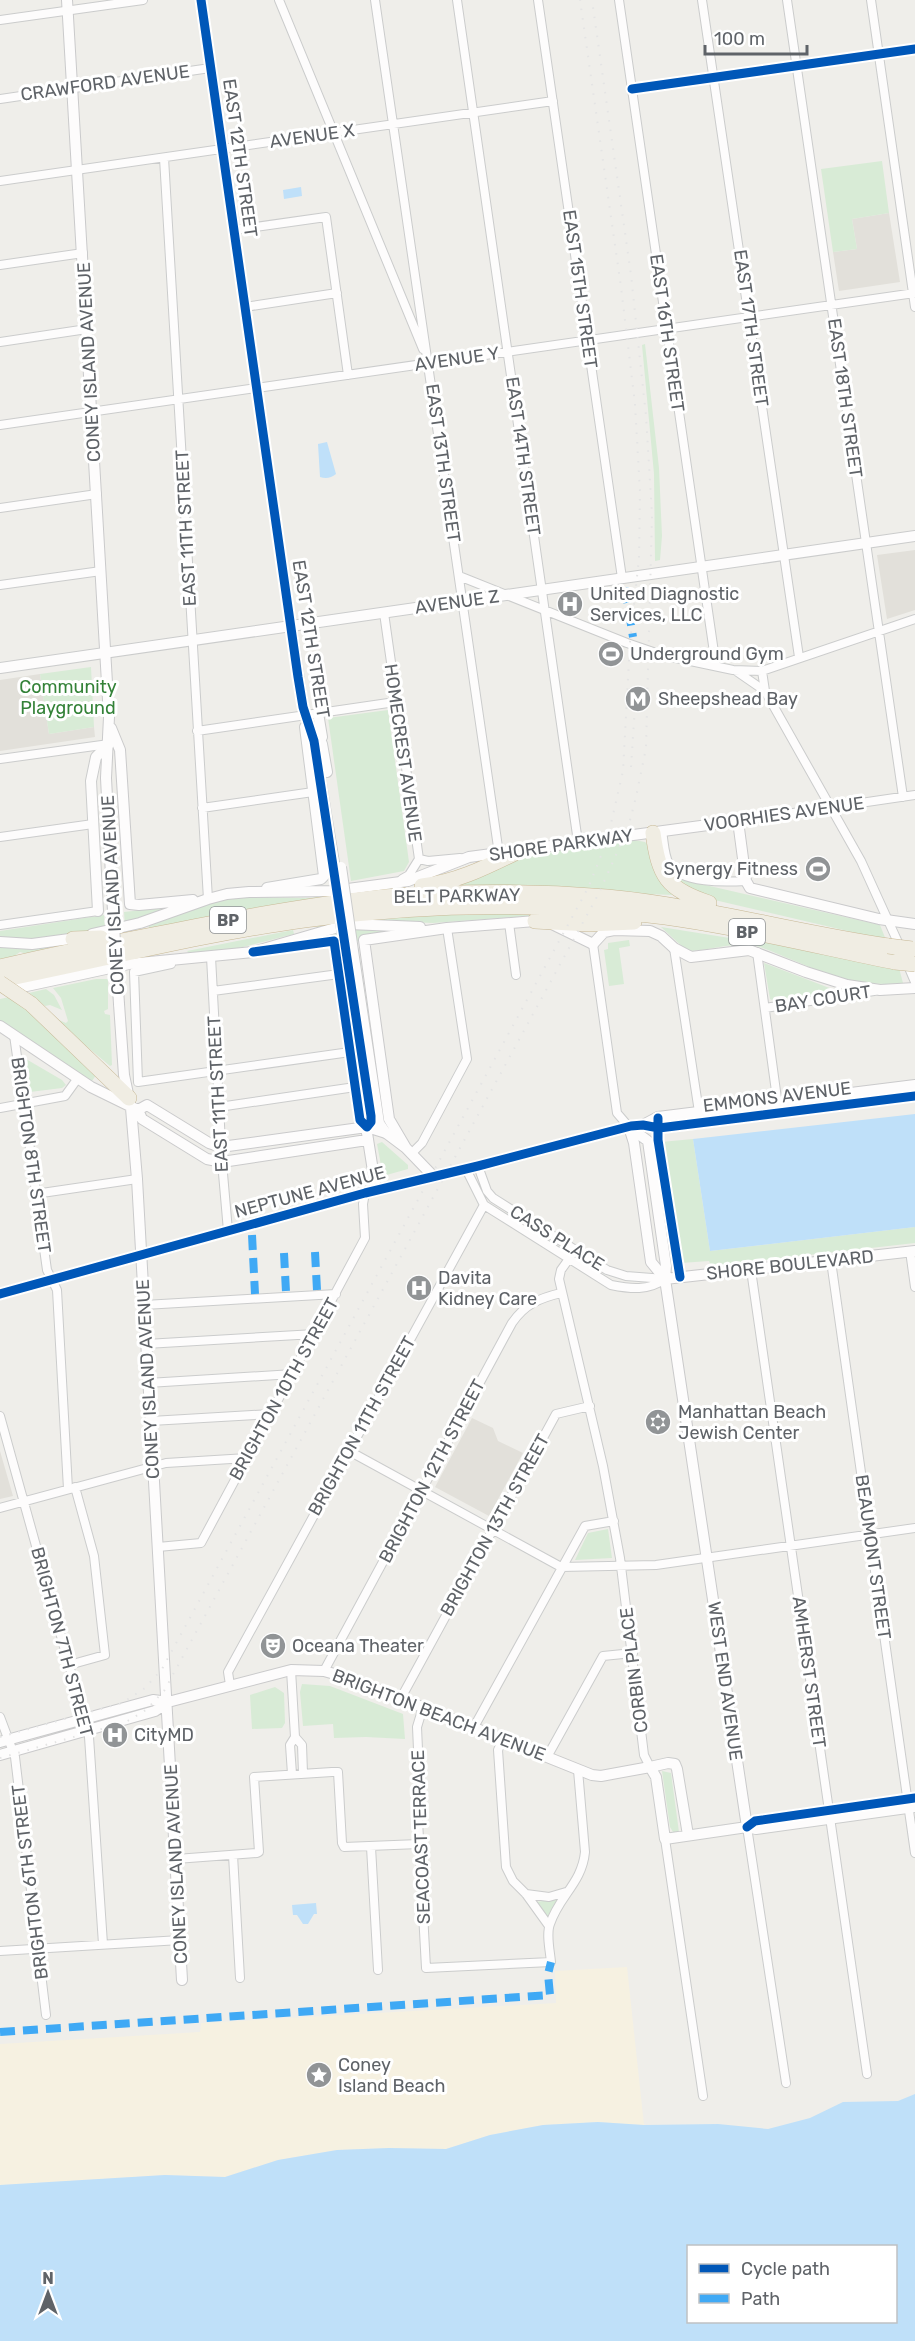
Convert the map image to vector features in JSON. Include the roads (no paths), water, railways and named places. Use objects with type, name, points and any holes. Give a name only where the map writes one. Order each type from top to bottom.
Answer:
[{"type":"highway","points":[[658,832],[659,867],[667,880],[678,890],[691,897],[754,919]]},
{"type":"highway","points":[[384,897],[409,888],[442,884],[464,877],[517,852]]},
{"type":"highway","name":"BELT PARKWAY","points":[[0,967],[122,940],[297,908],[384,897],[489,893],[579,895],[659,903],[754,919],[888,946],[914,954]]},
{"type":"highway","name":"BELT PARKWAY","points":[[0,981],[235,932],[304,920],[355,914],[490,907],[597,910],[706,924],[895,962],[914,954]]},
{"type":"highway","points":[[535,921],[589,924],[622,921],[706,924]]},
{"type":"highway","points":[[604,932],[608,927],[622,921]]},
{"type":"highway","points":[[131,968],[235,932]]},
{"type":"highway","points":[[73,939],[122,940]]},
{"type":"highway","points":[[0,981],[31,1004],[133,1105]]},
{"type":"main road","name":"CONEY ISLAND AVENUE","points":[[67,5],[110,724],[106,778],[112,895],[124,1075],[133,1105],[182,1980]]},
{"type":"main road","name":"AVENUE Z","points":[[0,668],[915,536]]},
{"type":"main road","name":"EAST 12TH STREET","points":[[291,626],[305,715],[306,742],[324,871],[321,879]]},
{"type":"main road","points":[[318,713],[322,744]]},
{"type":"main road","name":"EAST 12TH STREET","points":[[305,715],[322,744],[371,1122],[367,1127],[371,1191]]},
{"type":"main road","name":"EAST 12TH STREET","points":[[305,715],[314,741],[338,868]]},
{"type":"main road","name":"CONEY ISLAND AVENUE","points":[[110,724],[120,750],[130,904]]},
{"type":"main road","name":"CONEY ISLAND AVENUE","points":[[98,911],[91,781],[96,757],[109,744]]},
{"type":"main road","points":[[738,821],[747,883],[752,889],[888,921],[915,924]]},
{"type":"main road","name":"VOORHIES AVENUE","points":[[658,832],[738,821]]},
{"type":"main road","name":"SHORE PARKWAY","points":[[249,892],[323,892],[395,883],[418,878],[469,858],[658,832]]},
{"type":"main road","name":"SHORE PARKWAY","points":[[130,904],[208,899],[321,879]]},
{"type":"main road","name":"SHORE PARKWAY","points":[[0,942],[32,944],[73,939],[140,923],[208,899]]},
{"type":"main road","points":[[409,1151],[389,1119],[364,940],[447,928],[535,921],[552,924],[593,944],[604,932],[650,931],[691,957],[741,950],[757,952],[847,985],[880,990],[915,988]]},
{"type":"main road","points":[[0,992],[180,958],[206,958],[253,952],[349,924],[447,928]]},
{"type":"main road","name":"EAST 12TH STREET","points":[[334,941],[360,1120],[367,1127]]},
{"type":"main road","name":"EAST 12TH STREET","points":[[349,952],[379,1123],[386,1133]]},
{"type":"main road","points":[[0,1026],[78,1078],[133,1105],[147,1105],[209,1143],[221,1147],[367,1127],[386,1133],[409,1151],[434,1177]]},
{"type":"main road","name":"EMMONS AVENUE","points":[[629,1127],[643,1125],[659,1128],[915,1085]]},
{"type":"main road","name":"EMMONS AVENUE","points":[[643,1125],[658,1117],[699,1112],[779,1108],[915,1096]]},
{"type":"main road","points":[[133,1105],[142,1119],[207,1159],[222,1162],[367,1140]]},
{"type":"main road","points":[[629,1127],[634,1143],[651,1262],[665,1279]]},
{"type":"main road","name":"NEPTUNE AVENUE","points":[[0,1294],[371,1191],[629,1127]]},
{"type":"main road","name":"SHORE BOULEVARD","points":[[665,1279],[912,1251]]},
{"type":"main road","name":"WEST END AVENUE","points":[[665,1279],[747,1827]]},
{"type":"main road","name":"BRIGHTON BEACH AVENUE","points":[[0,1755],[153,1700],[168,1702],[230,1684],[291,1670],[324,1671],[401,1698],[592,1776],[668,1763],[675,1764],[688,1836]]},
{"type":"main road","name":"BRIGHTON BEACH AVENUE","points":[[4,1741],[86,1725]]},
{"type":"main road","name":"CORBIN PLACE","points":[[650,1767],[656,1777],[665,1839]]},
{"type":"main road","points":[[665,1839],[747,1827],[756,1829],[911,1803]]},
{"type":"street","points":[[0,20],[67,5],[143,0]]},
{"type":"street","name":"EAST 12TH STREET","points":[[201,0],[291,626]]},
{"type":"street","points":[[279,0],[336,133],[429,363]]},
{"type":"street","name":"EAST 13TH STREET","points":[[375,0],[499,854]]},
{"type":"street","name":"EAST 14TH STREET","points":[[457,0],[578,842]]},
{"type":"street","name":"EAST 15TH STREET","points":[[538,0],[622,578]]},
{"type":"street","name":"EAST 16TH STREET","points":[[619,0],[716,666]]},
{"type":"street","name":"EAST 17TH STREET","points":[[702,0],[799,657]]},
{"type":"street","name":"EAST 18TH STREET","points":[[788,0],[903,797]]},
{"type":"street","points":[[871,0],[915,307]]},
{"type":"street","points":[[632,89],[915,49]]},
{"type":"street","name":"CRAWFORD AVENUE","points":[[0,99],[210,68]]},
{"type":"street","name":"AVENUE X","points":[[0,181],[553,102]]},
{"type":"street","name":"EAST 11TH STREET","points":[[164,158],[208,899]]},
{"type":"street","points":[[234,230],[326,217],[348,375]]},
{"type":"street","points":[[0,264],[83,253]]},
{"type":"street","points":[[402,297],[418,292]]},
{"type":"street","points":[[245,307],[337,293]]},
{"type":"street","name":"AVENUE Y","points":[[0,425],[914,293]]},
{"type":"street","points":[[0,342],[87,329]]},
{"type":"street","points":[[0,507],[97,494]]},
{"type":"street","points":[[0,585],[101,571]]},
{"type":"street","points":[[459,576],[627,643],[662,655],[733,670],[762,671],[915,619]]},
{"type":"street","name":"HOMECREST AVENUE","points":[[384,613],[418,859],[409,875],[395,883]]},
{"type":"street","points":[[733,670],[765,691]]},
{"type":"street","points":[[762,671],[765,691],[861,861],[915,982]]},
{"type":"street","points":[[197,731],[395,702]]},
{"type":"street","points":[[0,759],[109,744]]},
{"type":"street","points":[[202,808],[313,792]]},
{"type":"street","name":"VOORHIES AVENUE","points":[[738,821],[915,795]]},
{"type":"street","points":[[0,837],[93,824]]},
{"type":"street","points":[[658,832],[667,861],[678,872],[713,882],[747,883]]},
{"type":"street","name":"SHORE PARKWAY","points":[[418,859],[428,861],[469,858]]},
{"type":"street","points":[[0,925],[98,911]]},
{"type":"street","points":[[509,923],[516,975]]},
{"type":"street","points":[[409,1151],[422,1143],[467,1059],[447,928]]},
{"type":"street","points":[[253,952],[334,941]]},
{"type":"street","points":[[593,944],[617,1113],[629,1127]]},
{"type":"street","points":[[674,948],[699,1112]]},
{"type":"street","points":[[757,952],[779,1108]]},
{"type":"street","name":"EAST 11TH STREET","points":[[206,958],[213,991],[228,1231]]},
{"type":"street","name":"CONEY ISLAND AVENUE","points":[[131,968],[138,1082],[217,1071]]},
{"type":"street","points":[[213,991],[339,974]]},
{"type":"street","name":"BAY COURT","points":[[765,1008],[880,990]]},
{"type":"street","name":"BRIGHTON 8TH STREET","points":[[14,1035],[47,1270],[57,1290],[71,1488],[94,1556],[105,1655],[69,1665]]},
{"type":"street","points":[[217,1071],[350,1052]]},
{"type":"street","points":[[0,1107],[65,1096],[78,1078]]},
{"type":"street","points":[[219,1107],[355,1087]]},
{"type":"street","name":"CASS PLACE","points":[[478,1166],[487,1191],[493,1198],[616,1274],[665,1279]]},
{"type":"street","points":[[466,1169],[483,1205]]},
{"type":"street","points":[[35,1194],[137,1179]]},
{"type":"street","name":"BRIGHTON 10TH STREET","points":[[158,1547],[201,1543],[365,1238],[363,1204],[371,1191]]},
{"type":"street","name":"CASS PLACE","points":[[483,1205],[611,1285],[629,1289],[654,1287],[665,1279]]},
{"type":"street","name":"BRIGHTON 11TH STREET","points":[[230,1684],[228,1672],[483,1205]]},
{"type":"street","name":"CORBIN PLACE","points":[[576,1249],[561,1270],[559,1279],[590,1406],[614,1521],[633,1653],[644,1755],[650,1767]]},
{"type":"street","points":[[912,1251],[915,1287]]},
{"type":"street","name":"BEAUMONT STREET","points":[[831,1261],[911,1803],[915,1853]]},
{"type":"street","name":"AMHERST STREET","points":[[752,1270],[867,2074]]},
{"type":"street","name":"BRIGHTON 12TH STREET","points":[[324,1671],[512,1323],[525,1307],[561,1293]]},
{"type":"street","points":[[144,1305],[336,1294]]},
{"type":"street","points":[[146,1344],[315,1334]]},
{"type":"street","points":[[148,1383],[293,1374]]},
{"type":"street","name":"BRIGHTON 13TH STREET","points":[[401,1698],[556,1414],[590,1406]]},
{"type":"street","points":[[151,1421],[271,1414]]},
{"type":"street","name":"BRIGHTON 7TH STREET","points":[[0,1416],[86,1725],[103,1944]]},
{"type":"street","points":[[349,1451],[561,1567],[656,1565],[915,1528]]},
{"type":"street","points":[[0,1508],[166,1462],[247,1458]]},
{"type":"street","points":[[474,1727],[585,1526],[614,1521]]},
{"type":"street","points":[[547,1757],[603,1656],[633,1653]]},
{"type":"street","points":[[291,1670],[295,1737],[302,1745],[297,1774]]},
{"type":"street","name":"SEACOAST TERRACE","points":[[423,1707],[417,1727],[426,1968],[551,1962],[549,1926]]},
{"type":"street","name":"BRIGHTON 6TH STREET","points":[[0,1716],[4,1741],[15,1757],[46,2015]]},
{"type":"street","points":[[503,1739],[498,1750],[505,1858],[513,1881],[526,1894],[549,1926],[566,1892],[578,1878],[584,1863],[578,1770]]},
{"type":"street","points":[[176,1858],[259,1852],[254,1776],[338,1772],[344,1847],[420,1844]]},
{"type":"street","name":"WEST END AVENUE","points":[[747,1827],[786,2082]]},
{"type":"street","name":"CORBIN PLACE","points":[[665,1839],[703,2096]]},
{"type":"street","points":[[371,1847],[378,1970]]},
{"type":"street","points":[[233,1855],[240,1978]]},
{"type":"street","points":[[526,1894],[549,1897],[566,1892]]},
{"type":"street","points":[[0,1950],[180,1940]]},
{"type":"water","points":[[301,187],[302,196],[284,199],[283,190]]},
{"type":"water","points":[[327,442],[336,474],[324,478],[320,477],[318,444]]},
{"type":"water","points":[[915,1114],[915,1227],[710,1251],[693,1139]]},
{"type":"water","points":[[316,1903],[317,1914],[314,1914],[308,1924],[303,1924],[297,1915],[293,1915],[292,1905]]},
{"type":"water","points":[[915,2094],[915,2341],[0,2341],[0,2185],[165,2175],[225,2177],[278,2160],[337,2150],[446,2149],[490,2135],[543,2125],[598,2122],[644,2125],[718,2124],[768,2129],[810,2118],[843,2102],[898,2101]]},
{"type":"railway","points":[[0,1737],[122,1703],[145,1688],[162,1669],[588,888],[607,841],[623,771],[630,642],[639,558],[640,492],[635,404],[621,287],[580,0]]},
{"type":"railway","points":[[0,1758],[126,1722],[146,1710],[164,1691],[599,893],[628,828],[646,748],[652,515],[646,416],[631,275],[592,0]]},
{"type":"railway","points":[[631,767],[636,692]]},
{"type":"place","name":"United Diagnostic Services, LLC","points":[[570,604]]},
{"type":"place","name":"Underground Gym","points":[[611,654]]},
{"type":"place","name":"Sheepshead Bay","points":[[638,699]]},
{"type":"place","name":"Synergy Fitness","points":[[818,869]]},
{"type":"place","name":"Davita Kidney Care","points":[[419,1288]]},
{"type":"place","name":"Manhattan Beach Jewish Center","points":[[658,1422]]},
{"type":"place","name":"Oceana Theater","points":[[273,1646]]},
{"type":"place","name":"CityMD","points":[[115,1735]]},
{"type":"place","name":"Coney Island Beach","points":[[319,2075]]},
{"type":"park label","name":"Community Playground","points":[[68,697]]}]
